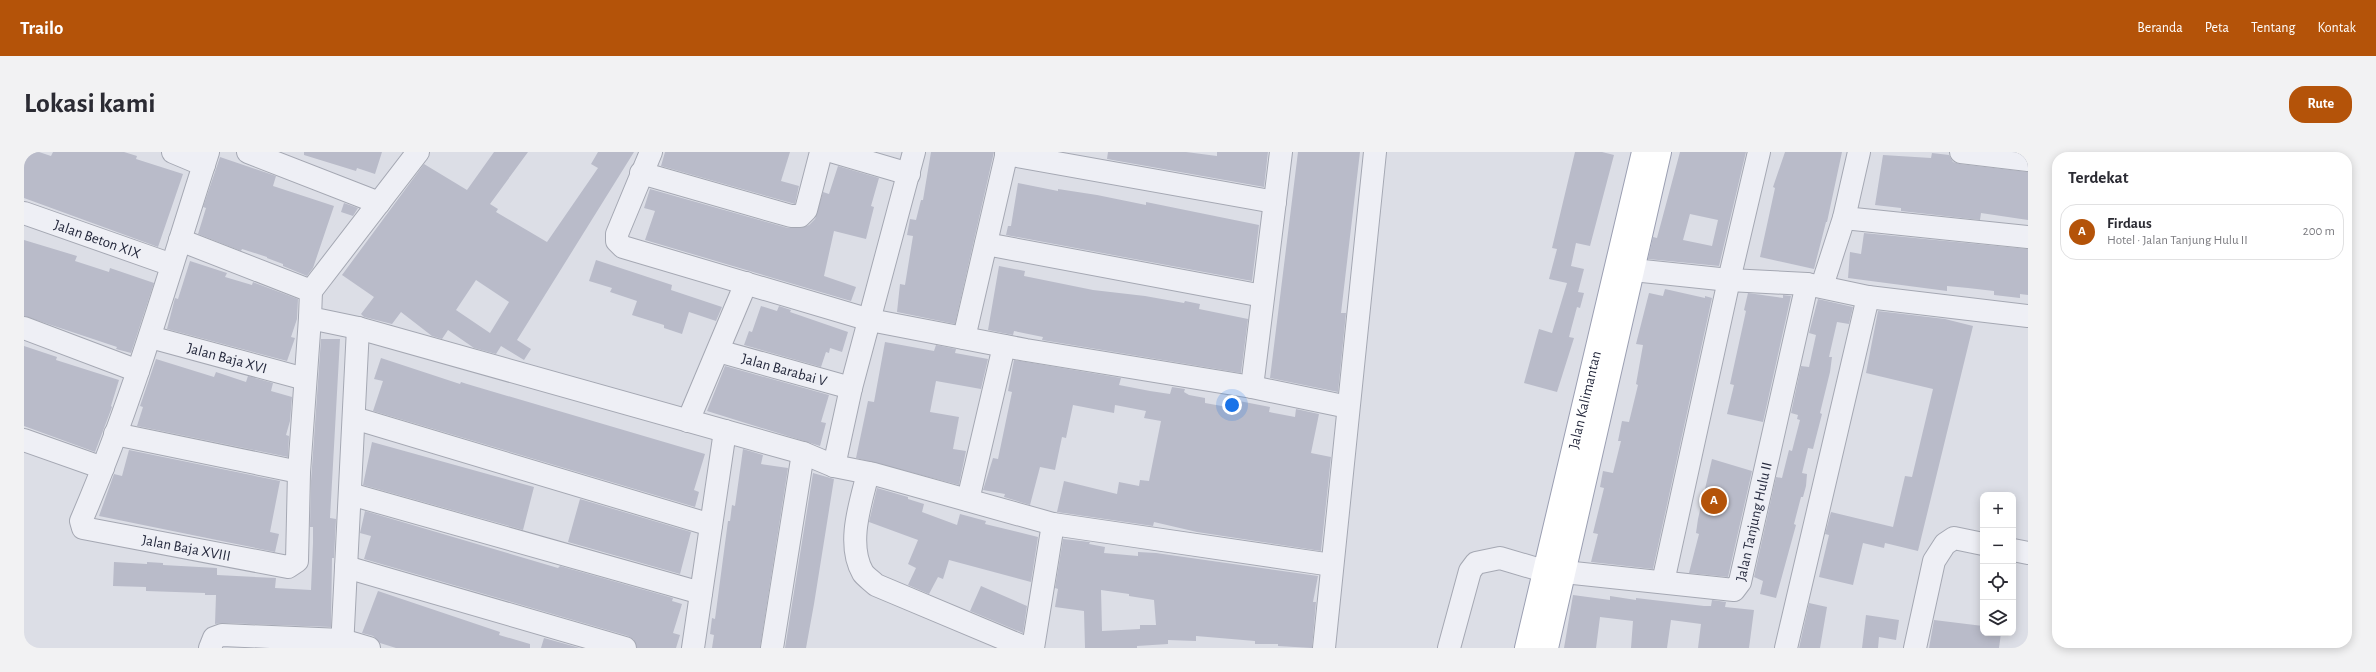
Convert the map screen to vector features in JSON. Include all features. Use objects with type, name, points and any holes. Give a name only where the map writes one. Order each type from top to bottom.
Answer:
[{"type":"main road","name":"Jalan Kalimantan","points":[[1526,648],[1554,572],[1597,389],[1643,152]]},
{"type":"main road","name":"Jalan Kalimantan","points":[[1597,389],[1633,270],[1660,152]]},
{"type":"main road","name":"Jalan Kalimantan","points":[[1547,648],[1554,572]]},
{"type":"street","points":[[24,440],[104,468],[150,337],[206,158],[173,152]]},
{"type":"street","points":[[248,152],[379,203]]},
{"type":"street","points":[[115,434],[299,472],[312,291],[418,152]]},
{"type":"street","points":[[651,152],[617,234],[619,245],[870,320],[1004,346],[1252,387],[1348,407]]},
{"type":"street","points":[[641,174],[791,216],[800,216],[806,210],[821,152]]},
{"type":"street","points":[[834,152],[909,174]]},
{"type":"street","points":[[834,466],[851,388],[914,152]]},
{"type":"street","points":[[1252,387],[1282,152]]},
{"type":"street","points":[[1324,648],[1375,152]]},
{"type":"street","points":[[1663,582],[1729,280],[1759,152]]},
{"type":"street","points":[[1815,285],[1844,218],[1859,152]]},
{"type":"street","points":[[1961,152],[2028,160]]},
{"type":"street","points":[[964,338],[1006,153],[1275,202]]},
{"type":"street","name":"Jalan Beton XIX","points":[[24,213],[172,265]]},
{"type":"street","points":[[1844,218],[2028,237]]},
{"type":"street","points":[[180,240],[312,291]]},
{"type":"street","points":[[986,244],[1263,296]]},
{"type":"street","points":[[1633,270],[1729,280],[1815,285],[1868,297],[2028,316]]},
{"type":"street","points":[[688,421],[746,283]]},
{"type":"street","name":"Jalan Tanjung Hulu II","points":[[1449,648],[1470,571],[1476,563],[1500,558],[1554,572],[1734,590],[1740,582],[1815,285]]},
{"type":"street","points":[[1786,648],[1868,297]]},
{"type":"street","points":[[310,318],[358,328],[803,453],[834,466],[868,473],[1053,524],[1332,565]]},
{"type":"street","points":[[24,328],[138,371]]},
{"type":"street","points":[[342,644],[358,328]]},
{"type":"street","name":"Jalan Baja XVI","points":[[150,337],[305,379]]},
{"type":"street","points":[[968,500],[1004,346]]},
{"type":"street","name":"Jalan Barabai V","points":[[718,351],[851,388]]},
{"type":"street","points":[[354,418],[711,525]]},
{"type":"street","points":[[693,648],[725,431]]},
{"type":"street","points":[[772,648],[803,453]]},
{"type":"street","name":"Jalan Baja XVIII","points":[[104,468],[81,521],[83,528],[291,566],[297,561],[299,472]]},
{"type":"street","points":[[868,473],[859,512],[856,539],[857,555],[863,573],[876,585],[1026,648]]},
{"type":"street","points":[[350,494],[701,593]]},
{"type":"street","points":[[1033,648],[1053,524]]},
{"type":"street","points":[[1915,648],[1934,561],[1945,544],[1954,538],[1980,543]]},
{"type":"street","points":[[2016,551],[2028,553]]},
{"type":"street","points":[[346,567],[625,648]]},
{"type":"street","points":[[210,648],[214,638],[222,635],[342,644],[369,648]]},
{"type":"building","points":[[24,152],[39,152],[51,156],[53,152],[124,152],[137,156],[136,159],[183,174],[158,247],[24,198]]},
{"type":"building","points":[[304,152],[382,152],[375,174],[357,168],[356,171],[304,155]]},
{"type":"building","points":[[494,152],[528,152],[490,204],[498,209],[496,212],[547,242],[598,168],[591,164],[598,152],[634,152],[517,340],[531,349],[524,360],[501,346],[496,354],[474,348],[448,330],[442,339],[432,336],[401,312],[392,324],[364,317],[361,314],[374,297],[342,275],[424,164],[467,190]],"holes":[[[476,280],[509,302],[490,333],[456,310]]]},
{"type":"building","points":[[665,152],[790,152],[781,181],[799,186],[795,204],[661,166]]},
{"type":"building","points":[[931,152],[994,152],[955,324],[897,312],[900,284],[905,285],[913,236],[907,235],[910,219],[916,220],[921,200],[923,200]]},
{"type":"building","points":[[1108,152],[1186,152],[1217,156],[1217,152],[1268,152],[1264,187],[1107,159]]},
{"type":"building","points":[[1298,152],[1360,152],[1341,313],[1346,313],[1338,392],[1270,378]]},
{"type":"building","points":[[1575,152],[1602,152],[1614,155],[1590,246],[1576,243],[1571,266],[1584,269],[1578,292],[1584,293],[1580,308],[1577,307],[1569,337],[1574,338],[1557,392],[1524,383],[1539,329],[1552,333],[1567,283],[1549,279],[1557,249],[1552,248]]},
{"type":"building","points":[[1680,152],[1746,152],[1719,266],[1648,259],[1653,237],[1657,238]],"holes":[[[1690,214],[1718,220],[1712,246],[1683,240]]]},
{"type":"building","points":[[1785,152],[1842,152],[1827,222],[1814,269],[1760,257],[1775,188],[1773,187]]},
{"type":"building","points":[[1932,153],[1949,155],[1953,162],[1960,164],[2028,172],[2028,220],[1981,213],[1980,220],[1901,211],[1901,208],[1875,205],[1883,155],[1931,158]]},
{"type":"building","points":[[220,157],[276,176],[273,186],[334,206],[313,268],[307,276],[283,266],[283,264],[267,257],[242,249],[241,251],[198,234],[206,208],[203,207]]},
{"type":"building","points":[[838,166],[879,178],[871,206],[874,207],[866,239],[834,231],[824,276],[856,287],[851,301],[645,240],[655,211],[644,208],[650,189],[788,228],[800,228],[809,225],[815,219],[823,192],[829,194]]},
{"type":"building","points":[[1018,183],[1058,191],[1058,189],[1097,195],[1146,205],[1146,202],[1259,225],[1252,281],[1006,235],[1008,226],[1011,226]]},
{"type":"building","points":[[344,203],[358,208],[353,216],[341,212]]},
{"type":"building","points":[[1864,233],[2028,249],[2028,295],[2020,294],[2020,298],[1994,295],[1994,291],[1947,286],[1947,291],[1848,278],[1850,252],[1861,254]]},
{"type":"building","points":[[24,240],[77,256],[75,261],[109,272],[110,268],[154,283],[131,353],[24,316]]},
{"type":"building","points":[[596,260],[672,285],[671,290],[722,307],[716,321],[689,312],[682,334],[664,328],[664,325],[632,315],[637,301],[610,292],[612,288],[589,281]]},
{"type":"building","points":[[190,261],[227,273],[225,277],[252,285],[253,282],[298,299],[297,319],[291,337],[295,338],[287,361],[167,329],[175,298],[178,299]]},
{"type":"building","points":[[999,266],[1025,271],[1024,276],[1093,290],[1200,304],[1199,309],[1248,319],[1241,373],[1042,340],[1043,337],[1014,331],[1013,335],[988,330]]},
{"type":"building","points":[[1665,289],[1705,298],[1705,296],[1712,298],[1653,569],[1591,562],[1598,534],[1593,533],[1604,488],[1600,487],[1603,471],[1613,473],[1621,441],[1618,441],[1622,421],[1629,422],[1638,385],[1636,384],[1643,345],[1636,344],[1649,293],[1663,296]]},
{"type":"building","points":[[1748,293],[1783,298],[1783,295],[1791,296],[1763,422],[1727,414],[1734,385],[1730,384],[1746,311],[1744,310]]},
{"type":"building","points":[[1818,299],[1853,307],[1849,324],[1837,322],[1829,357],[1832,357],[1820,413],[1822,414],[1813,449],[1808,448],[1802,473],[1807,474],[1806,486],[1803,497],[1801,497],[1794,524],[1796,525],[1776,598],[1760,594],[1763,581],[1754,577],[1776,477],[1782,478],[1789,450],[1792,451],[1800,420],[1797,419],[1798,415],[1791,413],[1801,366],[1809,367],[1816,335],[1809,333]]},
{"type":"building","points":[[761,306],[777,311],[779,306],[791,310],[790,312],[848,332],[842,352],[830,348],[829,353],[826,352],[821,367],[744,345],[749,331],[752,332]]},
{"type":"building","points":[[1878,311],[1945,319],[1973,326],[1918,551],[1885,543],[1884,548],[1863,543],[1853,585],[1819,577],[1829,535],[1825,534],[1831,512],[1893,527],[1905,476],[1912,477],[1933,389],[1866,373]]},
{"type":"building","points":[[321,339],[340,339],[330,518],[336,519],[334,558],[332,558],[331,627],[223,623],[215,624],[216,595],[205,595],[205,593],[146,591],[146,587],[113,586],[114,562],[147,564],[147,562],[163,563],[163,565],[217,568],[217,575],[276,578],[275,588],[311,590],[313,527],[310,527],[311,481]]},
{"type":"building","points":[[885,342],[934,351],[936,345],[956,349],[955,353],[988,359],[981,389],[936,381],[930,412],[959,417],[953,449],[966,451],[959,485],[856,458],[868,401],[874,402]]},
{"type":"building","points":[[24,346],[57,357],[56,360],[119,380],[111,406],[112,407],[95,452],[24,426]]},
{"type":"building","points":[[381,358],[460,384],[461,382],[705,454],[694,490],[699,492],[695,507],[373,411],[383,381],[374,379]]},
{"type":"building","points":[[156,359],[214,377],[216,372],[246,382],[248,376],[273,383],[271,391],[292,397],[290,421],[286,435],[289,436],[288,457],[137,426],[143,407],[140,406]]},
{"type":"building","points":[[1014,360],[1121,378],[1119,385],[1150,391],[1170,394],[1172,387],[1185,389],[1184,392],[1189,395],[1205,398],[1205,403],[1233,408],[1234,400],[1270,407],[1269,412],[1295,417],[1296,409],[1319,414],[1311,453],[1331,457],[1321,551],[1197,532],[1154,522],[1153,526],[1057,512],[1064,481],[1117,494],[1119,482],[1139,486],[1140,480],[1149,481],[1161,421],[1144,418],[1146,411],[1115,405],[1114,413],[1073,405],[1066,438],[1062,437],[1055,470],[1040,467],[1030,505],[1004,497],[1005,494],[983,490],[993,458],[998,459],[1012,392],[1008,391]]},
{"type":"building","points":[[725,366],[829,395],[821,422],[826,423],[820,446],[707,411]]},
{"type":"building","points":[[372,442],[534,487],[523,530],[363,485]]},
{"type":"building","points":[[743,449],[763,455],[761,464],[788,468],[760,648],[712,648],[714,635],[710,634],[712,618],[715,619],[728,521],[730,521],[732,505],[735,506]]},
{"type":"building","points":[[129,450],[280,481],[270,532],[279,534],[275,552],[99,516],[114,474],[122,476]]},
{"type":"building","points":[[1712,459],[1752,471],[1728,577],[1689,573],[1699,534],[1696,533],[1698,519]]},
{"type":"building","points":[[813,473],[834,479],[814,604],[806,648],[785,648]]},
{"type":"building","points":[[877,488],[908,497],[908,499],[924,504],[922,512],[957,525],[960,514],[986,521],[985,524],[1038,537],[1031,582],[949,560],[943,579],[938,577],[929,594],[908,585],[916,568],[908,564],[918,540],[869,522]]},
{"type":"building","points":[[580,499],[691,532],[680,574],[568,542]]},
{"type":"building","points":[[365,511],[558,568],[560,566],[673,598],[672,601],[682,604],[673,633],[680,635],[676,648],[637,648],[634,640],[628,636],[364,559],[371,536],[360,533]]},
{"type":"building","points":[[1063,539],[1090,542],[1089,544],[1105,547],[1104,553],[1138,556],[1138,552],[1156,553],[1318,576],[1313,602],[1316,602],[1312,648],[1278,646],[1278,644],[1255,644],[1255,641],[1196,636],[1196,641],[1168,640],[1168,644],[1137,646],[1137,648],[1085,648],[1084,611],[1055,607],[1058,589],[1055,588]],"holes":[[[1101,590],[1129,594],[1129,596],[1154,600],[1156,625],[1140,625],[1140,629],[1102,631]]]},
{"type":"building","points":[[981,586],[1027,606],[1023,633],[970,611]]},
{"type":"building","points":[[378,591],[500,632],[499,635],[530,644],[530,648],[396,648],[380,643],[373,636],[362,633]]},
{"type":"building","points":[[1573,595],[1610,600],[1610,596],[1636,600],[1636,598],[1704,606],[1711,606],[1712,600],[1726,602],[1725,607],[1754,610],[1749,648],[1698,648],[1701,624],[1671,620],[1667,648],[1631,648],[1633,621],[1600,617],[1596,648],[1564,648]]},
{"type":"building","points":[[1809,603],[1827,607],[1820,648],[1799,648]]},
{"type":"building","points":[[1866,615],[1899,620],[1896,640],[1879,637],[1878,648],[1862,648]]},
{"type":"building","points":[[1934,620],[1980,626],[1980,636],[2001,636],[1999,648],[1929,648]]},
{"type":"building","points":[[544,638],[580,648],[541,648]]},
{"type":"place","name":"Firdaus","points":[[1714,501]]}]
